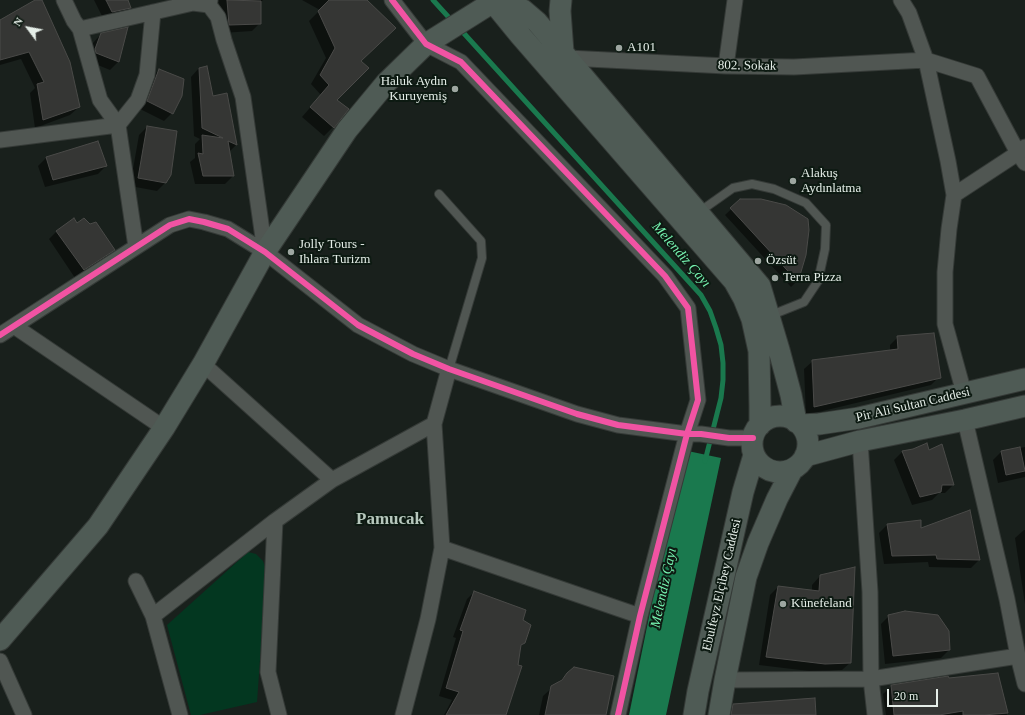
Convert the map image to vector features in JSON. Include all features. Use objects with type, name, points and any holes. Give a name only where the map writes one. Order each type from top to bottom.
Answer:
[{"type":"main road","points":[[561,0],[560,11],[566,55]]},
{"type":"main road","points":[[0,640],[98,526],[164,428],[204,364],[265,252],[347,130],[386,83],[426,44],[490,3],[523,10],[537,22],[760,286],[799,424]]},
{"type":"main road","name":"Ebulfeyz Elçibey Caddesi","points":[[490,3],[520,35],[734,281],[744,298],[752,318],[759,351],[760,407],[755,439],[694,715]]},
{"type":"main road","name":"Pir Ali Sultan Caddesi","points":[[799,424],[818,424],[859,418],[1025,379]]},
{"type":"main road","points":[[799,463],[807,451],[808,441],[805,432],[799,424],[790,418],[777,416],[767,420],[755,439],[757,461],[762,467],[781,473],[799,463],[860,441],[965,420],[1025,406]]},
{"type":"main road","name":"Ebulfeyz Elçibey Caddesi","points":[[719,715],[746,577],[758,543],[777,499],[799,463]]},
{"type":"street","points":[[64,0],[80,30],[100,100],[118,125],[136,247]]},
{"type":"street","points":[[392,0],[426,44],[461,62],[665,276],[688,308],[698,400],[694,434],[640,616],[618,715]]},
{"type":"street","points":[[726,66],[735,0]]},
{"type":"street","points":[[901,0],[909,12],[926,60],[954,195],[945,272],[945,324],[964,393]]},
{"type":"street","points":[[80,30],[153,12],[193,4],[210,3],[218,18],[243,97],[265,252]]},
{"type":"street","points":[[0,140],[118,125],[138,100],[147,75],[153,12]]},
{"type":"street","name":"802. Sokak","points":[[566,55],[726,66],[794,67],[926,60]]},
{"type":"street","points":[[926,60],[977,76],[1023,154],[954,195]]},
{"type":"street","points":[[0,335],[170,225],[190,219],[228,229],[265,252],[358,324],[413,354],[449,369],[577,414],[618,425],[729,438],[755,439]]},
{"type":"street","points":[[14,326],[164,428]]},
{"type":"street","points":[[204,364],[332,480]]},
{"type":"street","points":[[403,715],[428,619],[442,548],[434,424],[449,369]]},
{"type":"street","points":[[965,420],[1025,684]]},
{"type":"street","points":[[153,616],[275,520],[332,480],[434,424]]},
{"type":"street","points":[[860,441],[870,592],[871,679],[875,715]]},
{"type":"street","points":[[275,520],[268,672],[279,715]]},
{"type":"street","points":[[442,548],[640,616]]},
{"type":"street","points":[[136,581],[153,616],[180,715]]},
{"type":"street","points":[[0,661],[24,715]]},
{"type":"street","points":[[725,680],[871,679],[1021,663]]},
{"type":"lane","points":[[698,213],[733,188],[752,184],[774,189],[806,203],[826,225],[825,249],[818,281],[804,302],[769,316]]},
{"type":"lane","points":[[439,194],[481,241],[482,258],[449,369]]},
{"type":"shaded area","points":[[248,552],[256,554],[263,561],[265,567],[265,589],[257,702],[200,715],[191,715],[167,625]]},
{"type":"water","points":[[683,450],[721,458],[666,715],[629,715]]},
{"type":"building","points":[[35,0],[42,0],[70,62],[80,107],[43,120],[37,84],[44,82],[29,52],[0,60],[0,20]]},
{"type":"building","points":[[106,0],[128,0],[131,8],[112,12]]},
{"type":"building","points":[[227,0],[261,1],[261,24],[229,25]]},
{"type":"building","points":[[329,0],[367,0],[396,28],[361,61],[369,68],[337,100],[349,109],[334,128],[310,107],[329,85],[320,75],[335,48],[318,11]]},
{"type":"building","points":[[128,27],[119,62],[96,53],[95,49],[101,33]]},
{"type":"building","points":[[207,66],[213,96],[227,93],[237,145],[228,141],[234,176],[203,176],[198,153],[203,154],[202,135],[223,138],[202,128],[199,68]]},
{"type":"building","points":[[159,69],[184,79],[182,96],[173,114],[147,101]]},
{"type":"building","points":[[147,126],[177,131],[171,175],[166,183],[138,178]]},
{"type":"building","points":[[98,141],[107,166],[53,180],[46,157]]},
{"type":"building","points":[[740,199],[761,199],[786,205],[808,219],[809,230],[806,255],[798,282],[730,208]]},
{"type":"building","points":[[74,218],[77,223],[84,218],[90,224],[96,222],[115,250],[84,270],[56,231]]},
{"type":"building","points":[[934,333],[941,378],[814,407],[812,360],[898,349],[897,336]]},
{"type":"building","points":[[927,443],[929,450],[942,444],[954,485],[942,485],[941,492],[920,497],[902,451],[913,449]]},
{"type":"building","points":[[1020,447],[1025,471],[1006,475],[1001,451]]},
{"type":"building","points":[[970,510],[980,560],[937,559],[936,555],[892,556],[887,524],[921,520],[921,528]]},
{"type":"building","points":[[855,567],[851,663],[825,664],[766,657],[778,586],[819,591],[820,575]]},
{"type":"building","points":[[474,591],[526,610],[523,620],[531,625],[525,643],[521,645],[518,665],[522,666],[506,715],[446,715],[459,692],[446,688],[463,631],[460,630]]},
{"type":"building","points":[[905,611],[938,615],[949,631],[950,650],[893,656],[888,615]]},
{"type":"building","points":[[574,667],[614,676],[606,715],[545,715],[551,686],[562,680]]},
{"type":"building","points":[[998,673],[1008,713],[963,715],[963,711],[939,715],[894,715],[891,685],[948,676],[949,678]]},
{"type":"building","points":[[815,698],[816,715],[731,715],[733,704]]},
{"type":"waterway","name":"Melendiz Çayı","points":[[433,0],[453,22]]},
{"type":"waterway","name":"Melendiz Çayı","points":[[460,29],[701,295],[710,311],[716,328],[721,345],[723,363],[721,398],[705,461]]},
{"type":"cycle path","points":[[392,0],[426,44],[461,62],[665,276],[688,308],[698,400],[687,434],[640,616],[618,715]]},
{"type":"cycle path","points":[[0,335],[170,225],[189,219],[228,229],[265,252],[358,325],[413,354],[449,369],[577,414],[618,425],[687,434],[701,434],[729,438],[753,438]]},
{"type":"place","name":"A101","points":[[619,48]]},
{"type":"place","name":"Haluk Aydın Kuruyemiş","points":[[455,89]]},
{"type":"place","name":"Alakuş Aydınlatma","points":[[793,181]]},
{"type":"place","name":"Jolly Tours - Ihlara Turizm","points":[[291,252]]},
{"type":"place","name":"Özsüt","points":[[758,261]]},
{"type":"place","name":"Terra Pizza","points":[[775,278]]},
{"type":"place","name":"Künefeland","points":[[783,604]]},
{"type":"district","name":"Pamucak","points":[[390,520]]}]
